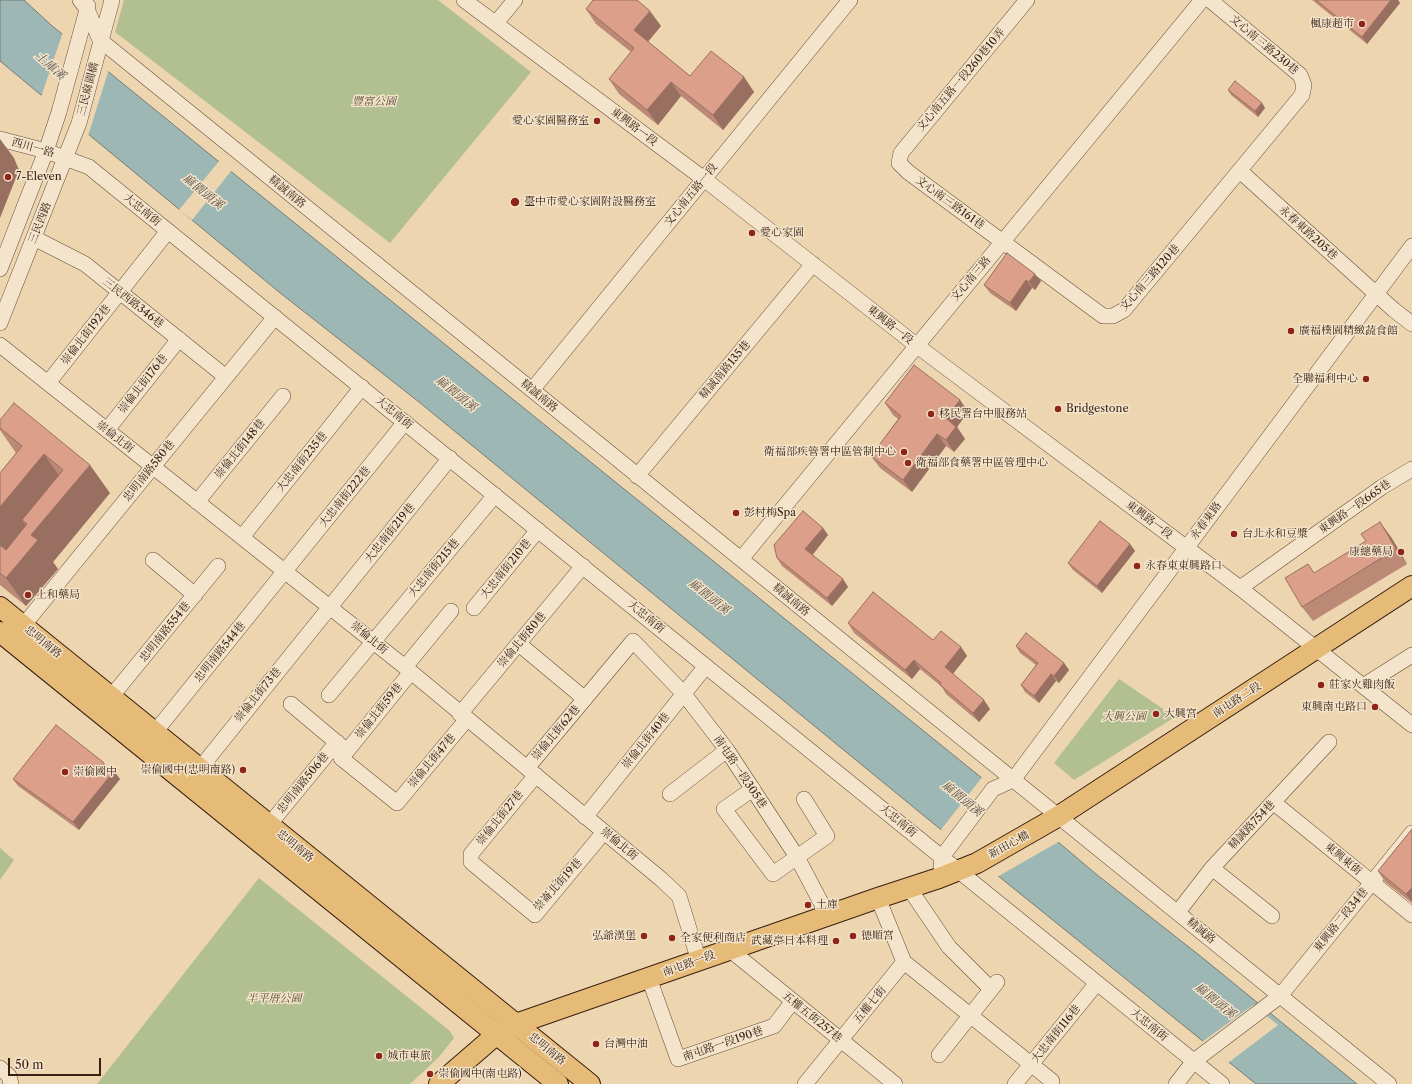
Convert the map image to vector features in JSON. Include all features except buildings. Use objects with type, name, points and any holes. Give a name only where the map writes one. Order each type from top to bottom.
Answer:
[{"type":"main road","name":"南屯路二段","points":[[1041,827],[1412,586]]},
{"type":"main road","name":"忠明南路","points":[[0,607],[154,732],[193,776],[269,825],[590,1084]]},
{"type":"main road","name":"忠明南路","points":[[0,632],[193,776],[558,1084]]},
{"type":"main road","name":"新田心橋","points":[[968,867],[1041,827]]},
{"type":"main road","name":"南屯路一段","points":[[438,1084],[497,1034],[516,1024],[968,867]]},
{"type":"street","name":"三民麻園橋","points":[[78,123],[112,0]]},
{"type":"street","name":"東興路一段","points":[[464,0],[704,179],[916,345],[1240,588],[1412,725]]},
{"type":"street","points":[[496,24],[515,0]]},
{"type":"street","name":"文心南五路一段","points":[[532,390],[850,0]]},
{"type":"street","name":"文心南五路一段260巷10弄","points":[[899,163],[901,153],[1027,0]]},
{"type":"street","name":"文心南三路","points":[[741,559],[1202,0]]},
{"type":"street","name":"文心南三路230巷","points":[[1210,0],[1300,75],[1304,85],[1302,94],[1240,171]]},
{"type":"street","name":"三民麻園橋","points":[[59,112],[86,3]]},
{"type":"street","name":"精誠南路","points":[[86,3],[98,47],[532,390],[1013,780]]},
{"type":"street","name":"三民西路","points":[[0,269],[46,151],[59,112]]},
{"type":"street","name":"三民西路","points":[[0,323],[78,123]]},
{"type":"street","name":"西川一路","points":[[0,140],[66,157]]},
{"type":"street","name":"大忠南街","points":[[66,157],[89,167],[942,857],[968,867],[1097,983],[1200,1057],[1222,1084]]},
{"type":"street","name":"文心南三路161巷","points":[[899,163],[908,172],[1002,242]]},
{"type":"street","name":"文心南三路120巷","points":[[1002,242],[1103,316],[1114,316],[1124,310],[1240,171]]},
{"type":"street","name":"永春東路205巷","points":[[1240,171],[1412,324]]},
{"type":"street","name":"崇倫北街192巷","points":[[48,383],[168,231]]},
{"type":"street","name":"三民西路346巷","points":[[34,238],[85,264],[226,377]]},
{"type":"street","name":"永春東路","points":[[942,857],[993,789],[1013,780],[1412,246]]},
{"type":"street","name":"精誠南路135巷","points":[[637,476],[813,264]]},
{"type":"street","name":"忠明南路580巷","points":[[24,626],[275,317]]},
{"type":"street","name":"崇倫北街176巷","points":[[107,430],[179,339]]},
{"type":"street","name":"崇倫北街","points":[[0,345],[408,670],[679,896],[698,961]]},
{"type":"street","name":"大忠南街235巷","points":[[242,537],[362,388]]},
{"type":"street","name":"崇倫北街148巷","points":[[197,502],[284,396]]},
{"type":"street","name":"大忠南街222巷","points":[[285,572],[405,422]]},
{"type":"street","name":"大忠南街219巷","points":[[330,607],[450,458]]},
{"type":"street","name":"東興路一段665巷","points":[[1240,588],[1382,487],[1412,469]]},
{"type":"street","name":"大忠南街215巷","points":[[329,695],[495,495]]},
{"type":"street","name":"大忠南街210巷","points":[[474,608],[538,530]]},
{"type":"street","points":[[153,560],[195,595]]},
{"type":"street","name":"忠明南路554巷","points":[[111,697],[218,566]]},
{"type":"street","name":"崇倫北街80巷","points":[[463,716],[519,644],[583,566]]},
{"type":"street","name":"忠明南路544巷","points":[[154,732],[285,572]]},
{"type":"street","name":"崇倫北街73巷","points":[[193,776],[330,607]]},
{"type":"street","name":"崇倫北街59巷","points":[[342,746],[408,670],[451,611]]},
{"type":"street","name":"崇倫北街62巷","points":[[531,772],[585,699],[633,641]]},
{"type":"street","name":"南屯路一段305巷","points":[[633,641],[684,694],[727,750],[797,857],[828,916]]},
{"type":"street","name":"崇倫北街62巷","points":[[519,644],[585,699]]},
{"type":"street","points":[[1363,686],[1412,655]]},
{"type":"street","name":"崇倫北街40巷","points":[[584,817],[706,666]]},
{"type":"street","name":"忠明南路506巷","points":[[290,704],[342,746]]},
{"type":"street","name":"崇倫北街47巷","points":[[397,803],[463,716]]},
{"type":"street","name":"精誠路754巷","points":[[1178,912],[1212,868],[1329,742]]},
{"type":"street","name":"忠明南路506巷","points":[[342,746],[341,758],[397,803]]},
{"type":"street","name":"忠明南路506巷","points":[[269,825],[342,746]]},
{"type":"street","points":[[670,794],[727,750]]},
{"type":"street","name":"崇倫北街27巷","points":[[471,862],[470,854],[531,772]]},
{"type":"street","name":"精誠路","points":[[1013,780],[1178,912],[1274,1000],[1389,1084]]},
{"type":"street","points":[[753,789],[724,809],[772,874],[827,836],[804,799]]},
{"type":"street","name":"東興東街","points":[[1273,802],[1412,915]]},
{"type":"street","name":"崇崙北街19巷","points":[[471,862],[535,914],[604,832]]},
{"type":"street","name":"東興路二段34巷","points":[[1176,1084],[1200,1057],[1274,1000],[1412,833]]},
{"type":"street","points":[[939,878],[942,857]]},
{"type":"street","points":[[1212,868],[1272,916]]},
{"type":"street","points":[[909,888],[949,947],[994,985],[939,1055]]},
{"type":"street","points":[[878,898],[904,962],[1052,1081]]},
{"type":"street","name":"五權五街257巷","points":[[729,949],[896,1084]]},
{"type":"street","name":"五權七街","points":[[805,1084],[904,962]]},
{"type":"street","name":"南屯路一段190巷","points":[[649,978],[678,1059],[774,1026],[793,1001]]},
{"type":"street","name":"大忠南街116巷","points":[[1015,1084],[1097,983]]},
{"type":"street","points":[[0,1068],[9,1076],[11,1084]]},
{"type":"green space","name":"豐富公園","points":[[124,0],[438,0],[531,72],[390,243],[115,32]]},
{"type":"green space","name":"大興公園","points":[[1119,679],[1175,717],[1074,780],[1054,763]]},
{"type":"green space","points":[[0,848],[14,860],[0,880]]},
{"type":"green space","name":"半平厝公園","points":[[259,878],[450,1031],[454,1038],[439,1057],[410,1084],[97,1084]]},
{"type":"water","points":[[0,0],[24,0],[51,25],[218,161],[993,787],[1096,874],[1204,959],[1357,1084],[1256,1084],[945,833],[419,402],[279,292],[0,61]]},
{"type":"pier","points":[[63,32],[109,69],[88,136],[41,97]]},
{"type":"pier","points":[[220,160],[232,170],[192,220],[179,210]]},
{"type":"pier","points":[[983,776],[1060,841],[997,877],[940,831]]},
{"type":"pier","points":[[1253,1005],[1278,1025],[1228,1063],[1202,1042]]},
{"type":"place","name":"楓康超市","points":[[1362,24]]},
{"type":"place","name":"愛心家園醫務室","points":[[597,121]]},
{"type":"place","name":"7-Eleven","points":[[8,177]]},
{"type":"place","name":"臺中市愛心家園附設醫務室","points":[[515,202]]},
{"type":"place","name":"愛心家園","points":[[752,233]]},
{"type":"place","name":"廣福樸園精緻蔬食館","points":[[1291,331]]},
{"type":"place","name":"全聯福利中心","points":[[1366,379]]},
{"type":"place","name":"Bridgestone","points":[[1058,409]]},
{"type":"place","name":"移民署台中服務站","points":[[931,414]]},
{"type":"place","name":"衛福部疾管署中區管制中心","points":[[904,452]]},
{"type":"place","name":"衛福部食藥署中區管理中心","points":[[908,463]]},
{"type":"place","name":"彭村梅Spa","points":[[736,513]]},
{"type":"place","name":"台北永和豆漿","points":[[1234,534]]},
{"type":"place","name":"康總藥局","points":[[1401,552]]},
{"type":"place","name":"永春東東興路口","points":[[1137,566]]},
{"type":"place","name":"上和藥局","points":[[28,595]]},
{"type":"place","name":"莊家火雞肉飯","points":[[1321,685]]},
{"type":"place","name":"東興南屯路口","points":[[1375,707]]},
{"type":"place","name":"大興宮","points":[[1156,714]]},
{"type":"place","name":"崇倫國中(忠明南路)","points":[[243,770]]},
{"type":"place","name":"崇倫國中","points":[[65,772]]},
{"type":"place","name":"土庫","points":[[808,905]]},
{"type":"place","name":"弘爺漢堡","points":[[644,936]]},
{"type":"place","name":"德順宮","points":[[853,936]]},
{"type":"place","name":"全家便利商店","points":[[672,938]]},
{"type":"place","name":"武藏亭日本料理","points":[[836,941]]},
{"type":"place","name":"台灣中油","points":[[596,1044]]},
{"type":"place","name":"城市車旅","points":[[379,1056]]},
{"type":"place","name":"崇倫國中(南屯路)","points":[[430,1074]]},
{"type":"water label","name":"土庫溪","points":[[50,66]]},
{"type":"water label","name":"麻園頭溪","points":[[203,192]]},
{"type":"water label","name":"麻園頭溪","points":[[456,394]]},
{"type":"water label","name":"麻園頭溪","points":[[709,597]]},
{"type":"water label","name":"麻園頭溪","points":[[962,799]]},
{"type":"water label","name":"麻園頭溪","points":[[1215,1001]]}]
